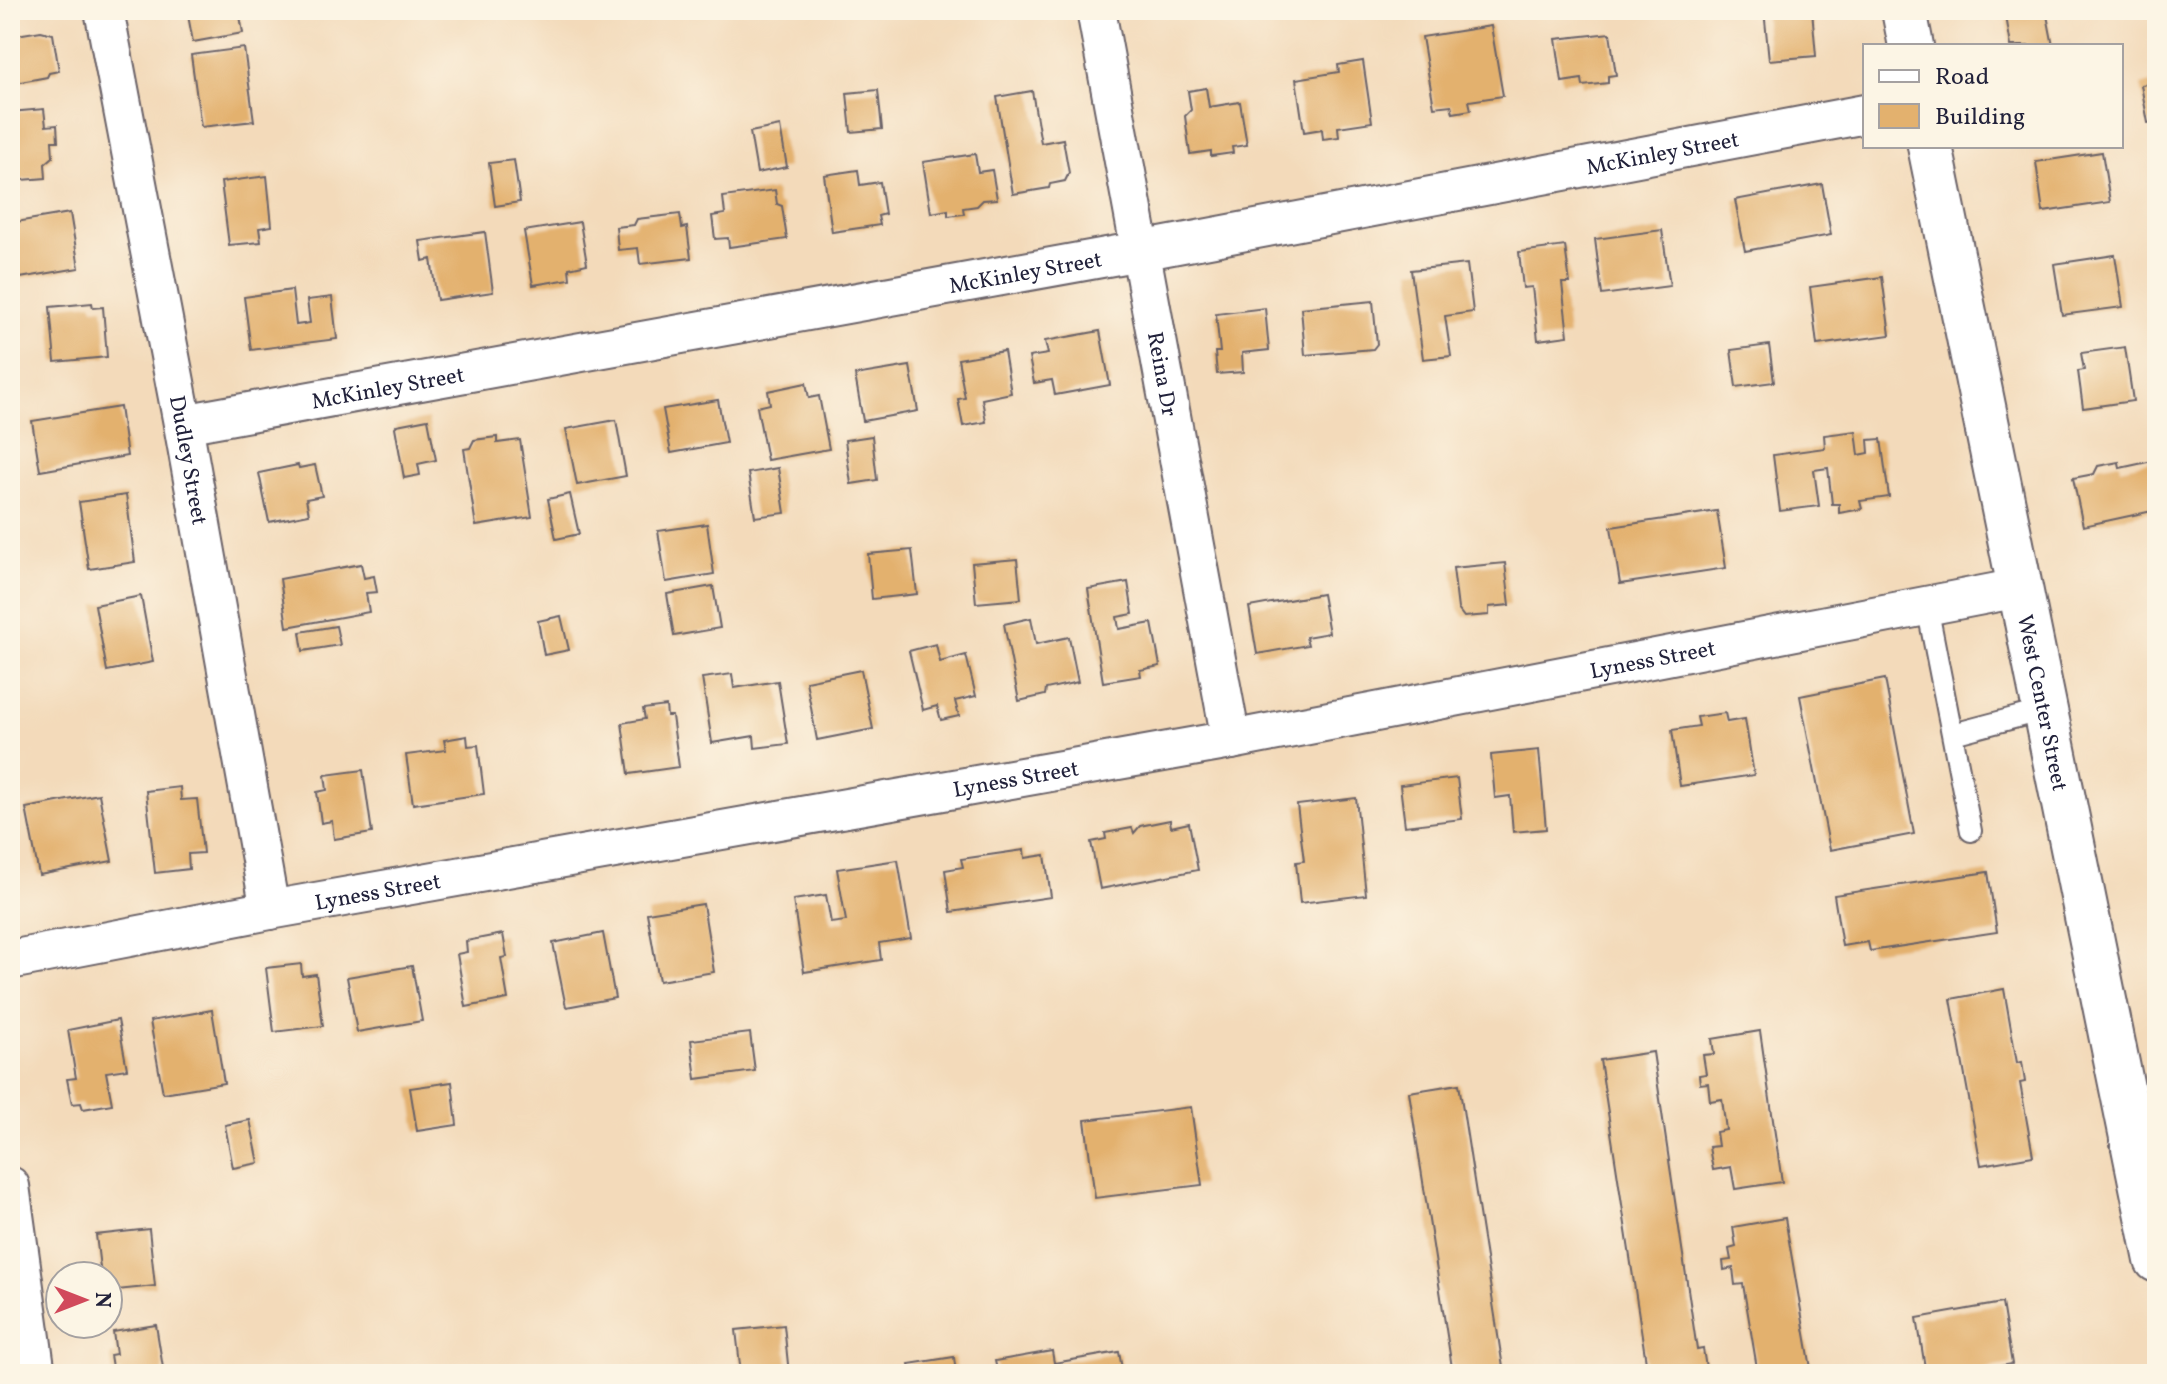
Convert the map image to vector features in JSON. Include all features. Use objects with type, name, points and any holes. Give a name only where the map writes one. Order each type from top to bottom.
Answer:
[{"type":"main road","points":[[1904,10],[1911,44]]},
{"type":"main road","name":"West Center Street","points":[[1930,148],[2157,1260]]},
{"type":"street","name":"Dudley Street","points":[[104,10],[183,424],[270,910]]},
{"type":"street","name":"Reina Dr","points":[[1096,10],[1231,740]]},
{"type":"street","name":"McKinley Street","points":[[183,424],[1140,251],[1863,114]]},
{"type":"street","name":"Lyness Street","points":[[10,960],[270,910],[1231,740],[2019,588]]},
{"type":"street","points":[[10,1186],[36,1374]]},
{"type":"lane","points":[[1927,606],[1971,831]]},
{"type":"lane","points":[[1953,734],[2044,710]]},
{"type":"building","points":[[187,10],[239,10],[243,33],[193,42]]},
{"type":"building","points":[[1764,10],[1812,10],[1816,56],[1769,60]]},
{"type":"building","points":[[2005,10],[2046,10],[2053,44],[2011,44]]},
{"type":"building","points":[[1491,26],[1503,96],[1469,101],[1471,110],[1453,113],[1451,105],[1434,107],[1422,37]]},
{"type":"building","points":[[41,31],[53,34],[59,71],[49,73],[47,77],[10,84],[10,36]]},
{"type":"building","points":[[1610,33],[1616,75],[1608,76],[1608,83],[1583,86],[1582,79],[1562,82],[1556,39]]},
{"type":"building","points":[[244,48],[254,121],[201,127],[191,55]]},
{"type":"building","points":[[1363,61],[1372,122],[1338,127],[1339,137],[1323,139],[1322,129],[1304,132],[1296,79],[1339,72],[1338,65]]},
{"type":"building","points":[[2157,82],[2157,122],[2148,123],[2141,85]]},
{"type":"building","points":[[1206,88],[1209,107],[1240,102],[1247,145],[1232,147],[1233,153],[1211,156],[1211,151],[1190,154],[1185,116],[1191,110],[1188,91]]},
{"type":"building","points":[[878,90],[882,129],[851,132],[847,93]]},
{"type":"building","points":[[1032,91],[1041,143],[1063,139],[1069,173],[1065,181],[1050,184],[1049,188],[1013,194],[997,97]]},
{"type":"building","points":[[44,109],[46,126],[57,125],[58,141],[52,141],[53,157],[45,164],[46,178],[10,181],[10,112]]},
{"type":"building","points":[[780,126],[787,167],[757,173],[750,132]]},
{"type":"building","points":[[2102,152],[2110,202],[2043,212],[2036,162]]},
{"type":"building","points":[[975,154],[978,172],[992,170],[997,199],[983,200],[977,206],[963,208],[964,214],[948,216],[948,210],[931,213],[923,162]]},
{"type":"building","points":[[514,160],[520,202],[495,206],[489,163]]},
{"type":"building","points":[[858,170],[860,185],[880,182],[885,214],[878,216],[880,225],[832,232],[824,175]]},
{"type":"building","points":[[267,176],[272,226],[259,228],[261,242],[229,245],[221,182]]},
{"type":"building","points":[[1822,184],[1831,235],[1745,251],[1735,200]]},
{"type":"building","points":[[775,190],[777,204],[782,206],[787,239],[729,247],[728,238],[715,239],[712,216],[725,214],[723,197]]},
{"type":"building","points":[[70,213],[79,268],[14,279],[10,223]]},
{"type":"building","points":[[680,214],[682,228],[687,227],[691,258],[640,264],[638,248],[618,250],[616,227],[634,225],[637,219]]},
{"type":"building","points":[[580,222],[587,264],[569,268],[570,279],[533,285],[524,231]]},
{"type":"building","points":[[1662,230],[1670,286],[1602,295],[1595,239]]},
{"type":"building","points":[[485,232],[493,292],[437,300],[431,259],[423,261],[420,241]]},
{"type":"building","points":[[1565,246],[1570,283],[1562,283],[1568,336],[1538,340],[1532,287],[1523,288],[1519,252]]},
{"type":"building","points":[[2115,255],[2123,307],[2062,315],[2054,264]]},
{"type":"building","points":[[1467,264],[1473,312],[1445,316],[1451,356],[1423,359],[1411,270]]},
{"type":"building","points":[[1882,277],[1890,335],[1817,345],[1810,287]]},
{"type":"building","points":[[292,290],[296,325],[310,323],[307,300],[332,297],[337,339],[251,350],[244,297]]},
{"type":"building","points":[[1373,301],[1377,344],[1373,349],[1305,355],[1301,308]]},
{"type":"building","points":[[92,303],[93,308],[103,307],[107,357],[55,362],[50,307]]},
{"type":"building","points":[[1265,308],[1269,350],[1242,353],[1243,372],[1217,374],[1215,352],[1220,352],[1216,314]]},
{"type":"building","points":[[1100,331],[1110,385],[1055,395],[1052,380],[1034,383],[1029,357],[1048,354],[1045,341]]},
{"type":"building","points":[[1769,345],[1774,382],[1736,387],[1731,350]]},
{"type":"building","points":[[2125,347],[2133,401],[2083,408],[2078,371],[2084,370],[2081,353]]},
{"type":"building","points":[[1004,351],[1011,393],[982,399],[986,422],[963,426],[958,399],[965,398],[958,359]]},
{"type":"building","points":[[910,366],[918,411],[863,421],[855,375]]},
{"type":"building","points":[[806,383],[809,398],[819,396],[829,449],[767,460],[757,407],[770,404],[768,391]]},
{"type":"building","points":[[718,400],[726,443],[671,453],[663,409]]},
{"type":"building","points":[[120,407],[127,456],[40,471],[32,421]]},
{"type":"building","points":[[428,419],[436,460],[418,464],[420,475],[404,478],[395,427]]},
{"type":"building","points":[[616,420],[626,476],[577,485],[566,429]]},
{"type":"building","points":[[1856,431],[1859,455],[1869,453],[1868,440],[1881,439],[1889,497],[1860,501],[1862,509],[1839,513],[1839,504],[1832,504],[1828,468],[1814,470],[1819,506],[1780,511],[1773,455],[1825,448],[1824,435]]},
{"type":"building","points":[[872,436],[877,480],[851,484],[845,440]]},
{"type":"building","points":[[497,437],[497,443],[520,440],[532,517],[476,526],[464,449],[470,448],[474,440]]},
{"type":"building","points":[[2157,460],[2157,510],[2083,526],[2073,478],[2094,474],[2098,466],[2119,462],[2120,468]]},
{"type":"building","points":[[298,465],[299,468],[315,465],[322,496],[306,499],[309,514],[269,522],[259,473]]},
{"type":"building","points":[[778,468],[785,513],[755,517],[748,473]]},
{"type":"building","points":[[570,494],[579,534],[556,539],[548,499]]},
{"type":"building","points":[[126,495],[135,562],[89,569],[79,502]]},
{"type":"building","points":[[1717,511],[1726,568],[1620,584],[1611,527]]},
{"type":"building","points":[[707,524],[714,574],[666,582],[658,531]]},
{"type":"building","points":[[912,550],[917,594],[872,599],[868,554]]},
{"type":"building","points":[[1017,559],[1021,599],[976,603],[972,563]]},
{"type":"building","points":[[1505,563],[1510,605],[1489,607],[1489,615],[1464,617],[1458,609],[1453,568]]},
{"type":"building","points":[[361,564],[364,578],[374,576],[377,592],[366,593],[369,612],[287,627],[280,579]]},
{"type":"building","points":[[1128,582],[1133,614],[1117,617],[1119,629],[1152,623],[1160,666],[1140,670],[1141,676],[1103,682],[1088,589]]},
{"type":"building","points":[[713,586],[720,628],[674,636],[667,594]]},
{"type":"building","points":[[1322,594],[1329,633],[1306,637],[1308,645],[1257,654],[1249,607]]},
{"type":"building","points":[[141,596],[153,662],[107,671],[95,605]]},
{"type":"building","points":[[561,616],[569,650],[544,655],[538,621]]},
{"type":"building","points":[[1031,618],[1036,644],[1069,637],[1078,682],[1046,689],[1045,695],[1019,701],[1004,624]]},
{"type":"building","points":[[336,626],[340,645],[303,651],[300,632]]},
{"type":"building","points":[[936,644],[940,662],[966,655],[976,696],[955,701],[959,716],[941,720],[937,706],[923,710],[909,651]]},
{"type":"building","points":[[861,670],[873,729],[817,740],[806,681]]},
{"type":"building","points":[[732,674],[734,688],[778,681],[788,744],[755,748],[754,736],[712,743],[702,678]]},
{"type":"building","points":[[1885,679],[1914,834],[1830,850],[1800,696]]},
{"type":"building","points":[[666,706],[667,716],[672,716],[679,767],[629,774],[622,723],[645,719],[643,709]]},
{"type":"building","points":[[1725,713],[1727,722],[1745,719],[1754,775],[1680,786],[1672,730],[1699,726],[1697,717]]},
{"type":"building","points":[[467,736],[468,746],[478,745],[484,794],[413,804],[406,755],[446,750],[444,740]]},
{"type":"building","points":[[1539,750],[1546,829],[1513,832],[1510,796],[1495,798],[1491,755]]},
{"type":"building","points":[[363,770],[372,833],[334,839],[332,821],[321,823],[317,792],[327,790],[325,775]]},
{"type":"building","points":[[1457,778],[1462,819],[1405,826],[1400,785]]},
{"type":"building","points":[[180,787],[181,800],[197,799],[203,853],[188,854],[189,869],[155,873],[146,791]]},
{"type":"building","points":[[99,794],[112,861],[39,875],[26,808]]},
{"type":"building","points":[[1356,798],[1366,895],[1300,903],[1296,862],[1304,861],[1297,805]]},
{"type":"building","points":[[1170,820],[1171,827],[1189,823],[1198,870],[1100,889],[1091,842],[1106,839],[1105,833],[1132,828],[1134,833],[1140,826]]},
{"type":"building","points":[[1024,850],[1025,858],[1045,855],[1051,897],[951,912],[945,870],[963,867],[961,859]]},
{"type":"building","points":[[898,860],[911,938],[879,943],[881,960],[804,972],[793,900],[826,895],[831,923],[846,921],[837,869]]},
{"type":"building","points":[[1988,872],[1997,932],[1870,951],[1868,942],[1842,946],[1834,895]]},
{"type":"building","points":[[703,904],[714,972],[659,981],[647,913]]},
{"type":"building","points":[[603,933],[615,998],[566,1007],[553,943]]},
{"type":"building","points":[[503,934],[507,957],[501,958],[508,999],[466,1007],[457,954],[467,952],[466,941]]},
{"type":"building","points":[[301,964],[302,976],[316,974],[323,1026],[274,1032],[266,968]]},
{"type":"building","points":[[412,966],[422,1021],[357,1032],[347,977]]},
{"type":"building","points":[[2004,989],[2017,1063],[2022,1062],[2025,1082],[2020,1083],[2033,1156],[1981,1165],[1951,999]]},
{"type":"building","points":[[212,1010],[224,1083],[163,1093],[150,1021]]},
{"type":"building","points":[[118,1020],[127,1069],[106,1072],[112,1104],[83,1109],[81,1103],[72,1104],[67,1079],[76,1078],[68,1030]]},
{"type":"building","points":[[1760,1031],[1782,1182],[1735,1189],[1731,1167],[1713,1170],[1709,1147],[1718,1146],[1716,1132],[1726,1130],[1722,1099],[1710,1101],[1708,1083],[1700,1084],[1699,1075],[1706,1074],[1703,1055],[1714,1054],[1712,1039]]},
{"type":"building","points":[[750,1033],[755,1071],[696,1079],[691,1040]]},
{"type":"building","points":[[1653,1052],[1697,1350],[1703,1349],[1707,1374],[1643,1374],[1641,1363],[1646,1362],[1600,1060]]},
{"type":"building","points":[[452,1082],[457,1125],[417,1131],[410,1088]]},
{"type":"building","points":[[1459,1084],[1504,1374],[1453,1374],[1409,1092]]},
{"type":"building","points":[[1191,1107],[1202,1185],[1095,1198],[1085,1120]]},
{"type":"building","points":[[250,1120],[259,1163],[233,1168],[225,1125]]},
{"type":"building","points":[[1785,1218],[1812,1374],[1758,1374],[1743,1284],[1735,1285],[1733,1268],[1724,1270],[1723,1261],[1731,1260],[1729,1249],[1736,1247],[1733,1227]]},
{"type":"building","points":[[149,1229],[155,1286],[124,1289],[124,1260],[99,1260],[96,1235]]},
{"type":"building","points":[[2002,1303],[2012,1364],[1956,1374],[1926,1374],[1917,1318]]},
{"type":"building","points":[[156,1325],[164,1374],[113,1373],[110,1355],[116,1354],[114,1340],[124,1340],[124,1330]]},
{"type":"building","points":[[784,1325],[789,1374],[741,1374],[736,1330]]},
{"type":"building","points":[[1052,1351],[1054,1363],[1119,1352],[1123,1374],[998,1374],[995,1361]]},
{"type":"building","points":[[954,1357],[956,1374],[911,1374],[909,1364]]}]
